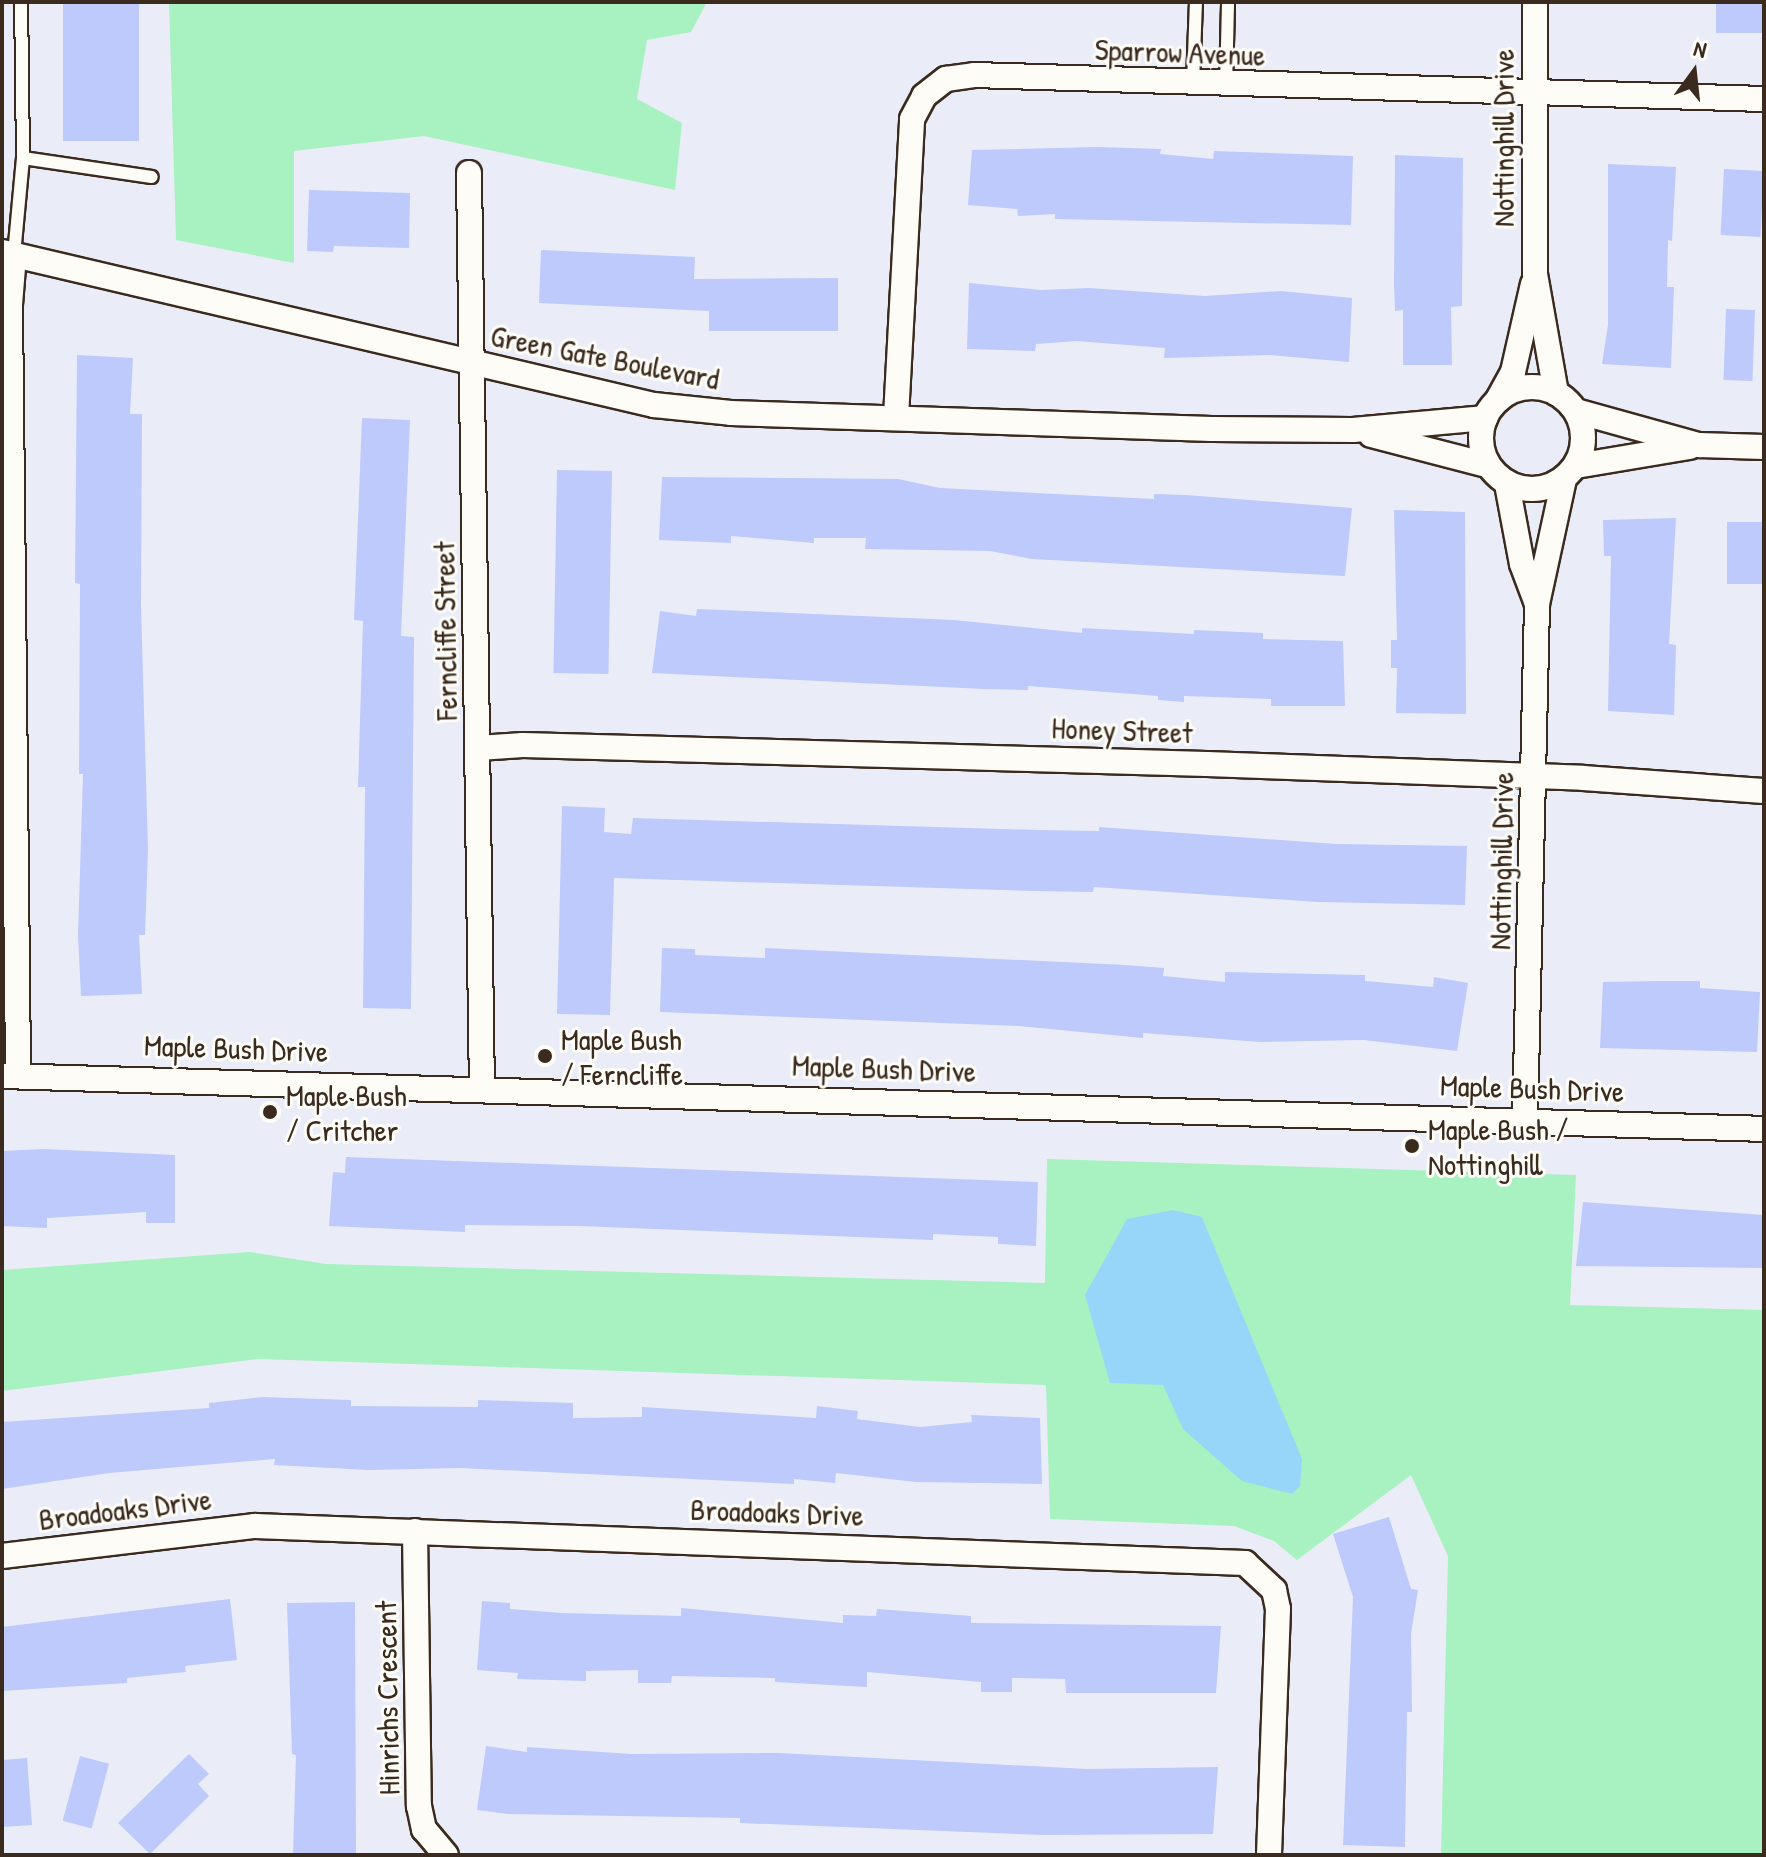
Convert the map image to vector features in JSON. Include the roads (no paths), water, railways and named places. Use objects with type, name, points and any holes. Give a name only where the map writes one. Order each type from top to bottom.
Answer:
[{"type":"street","name":"Nottinghill Drive","points":[[1535,2],[1535,274],[1556,393]]},
{"type":"street","name":"Sparrow Avenue","points":[[896,417],[912,119],[924,96],[946,79],[974,75],[1193,85],[1764,99]]},
{"type":"street","name":"Ferncliffe Street","points":[[469,173],[469,364],[474,411],[482,1089]]},
{"type":"street","name":"Green Gate Boulevard","points":[[8,254],[654,405],[731,413],[1353,430],[1491,409]]},
{"type":"street","points":[[8,254],[10,1075]]},
{"type":"street","name":"Nottinghill Drive","points":[[1491,409],[1513,372],[1535,274]]},
{"type":"street","points":[[1699,445],[1576,411],[1556,393],[1525,387],[1491,409],[1481,441],[1487,465],[1507,484],[1536,490],[1570,472],[1699,445],[1764,447]]},
{"type":"street","points":[[1570,472],[1584,439],[1576,411]]},
{"type":"street","name":"Green Gate Boulevard","points":[[1353,430],[1487,465]]},
{"type":"street","name":"Nottinghill Drive","points":[[1525,1118],[1537,604],[1570,472]]},
{"type":"street","name":"Nottinghill Drive","points":[[1507,484],[1522,564],[1537,604]]},
{"type":"street","name":"Honey Street","points":[[478,748],[571,746],[1534,776],[1764,791]]},
{"type":"street","name":"Maple Bush Drive","points":[[10,1075],[1525,1118],[1764,1129]]},
{"type":"street","name":"Broadoaks Drive","points":[[2,1556],[255,1526],[1245,1563],[1274,1590],[1278,1609],[1269,1855]]},
{"type":"street","name":"Hinrichs Crescent","points":[[415,1531],[419,1806],[424,1829],[446,1855]]},
{"type":"lane","points":[[8,254],[23,158],[21,2]]},
{"type":"lane","points":[[1193,85],[1196,2]]},
{"type":"lane","points":[[1226,86],[1228,2]]},
{"type":"lane","points":[[23,158],[152,177]]},
{"type":"water","points":[[1173,1210],[1202,1217],[1302,1459],[1300,1486],[1292,1494],[1242,1481],[1183,1429],[1163,1385],[1110,1383],[1085,1295],[1127,1219]]},
{"type":"place","name":"Maple Bush / Ferncliffe","points":[[545,1056]]},
{"type":"place","name":"Maple Bush / Critcher","points":[[270,1112]]},
{"type":"place","name":"Maple Bush / Nottinghill","points":[[1412,1146]]}]
